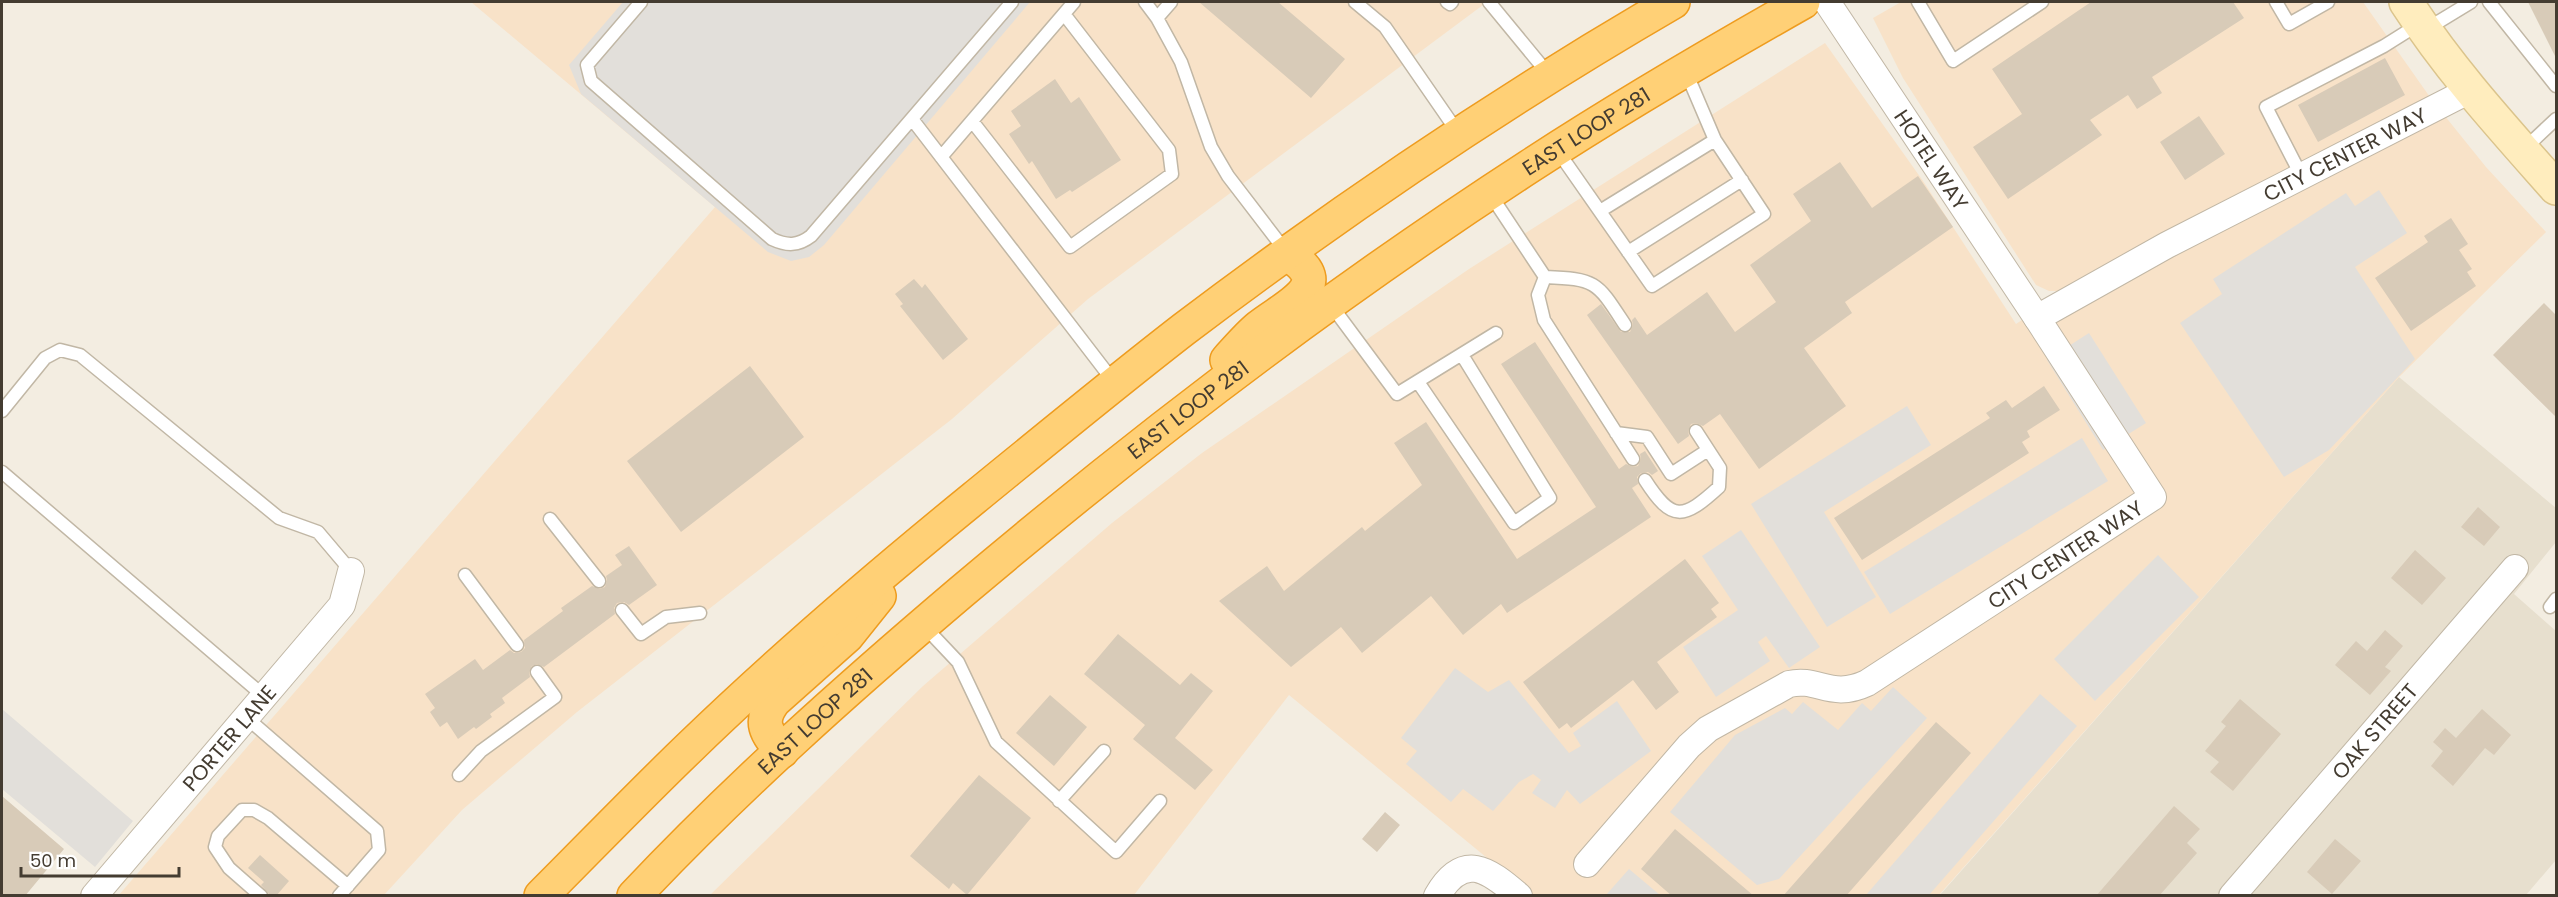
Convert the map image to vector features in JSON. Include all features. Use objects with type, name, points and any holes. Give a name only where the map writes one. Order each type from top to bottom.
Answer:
[{"type":"highway","points":[[541,896],[692,745],[808,638],[932,530],[1115,383],[1287,254],[1460,135],[1671,2]]},
{"type":"highway","name":"EAST LOOP 281","points":[[634,896],[672,855],[782,751],[923,625],[1147,440],[1330,304],[1489,193],[1685,70],[1803,2]]},
{"type":"highway","points":[[1147,440],[1258,328],[1306,292],[1310,283],[1308,272],[1301,262],[1287,254]]},
{"type":"highway","points":[[782,751],[767,732],[765,717],[768,709],[774,701],[847,636],[932,530]]},
{"type":"main road","points":[[2417,19],[2470,90],[2556,188]]},
{"type":"street","name":"HOTEL WAY","points":[[1827,2],[2037,318]]},
{"type":"street","name":"CITY CENTER WAY","points":[[1587,864],[1689,746],[1708,729],[1789,684],[1798,682],[1832,690],[1855,688],[1867,682],[2153,497],[2037,318],[2167,245],[2470,90]]},
{"type":"street","name":"OAK STREET","points":[[2232,896],[2515,568]]},
{"type":"street","name":"PORTER LANE","points":[[94,896],[342,605],[351,571]]},
{"type":"street","points":[[1437,896],[1448,878],[1468,868],[1490,873],[1519,896]]},
{"type":"lane","points":[[641,2],[587,65],[591,81],[640,126],[778,242],[784,244],[798,244],[811,236],[1012,2]]},
{"type":"lane","points":[[941,157],[1074,2]]},
{"type":"lane","points":[[1145,2],[1157,18],[1181,62],[1211,147],[1228,176],[1287,254]]},
{"type":"lane","points":[[1157,18],[1171,2]]},
{"type":"lane","points":[[1355,2],[1385,27],[1460,135]]},
{"type":"lane","points":[[1447,2],[1450,4],[1452,2]]},
{"type":"lane","points":[[1489,2],[1551,77]]},
{"type":"lane","points":[[1918,2],[1953,61],[2042,2]]},
{"type":"lane","points":[[2276,2],[2289,24],[2328,2]]},
{"type":"lane","points":[[2302,177],[2266,107],[2384,46],[2417,19],[2471,2]]},
{"type":"lane","points":[[2489,2],[2556,86]]},
{"type":"lane","points":[[972,121],[1070,247],[1172,174],[1169,150],[1064,14]]},
{"type":"lane","points":[[1557,149],[1652,286],[1764,214],[1715,140],[1685,70]]},
{"type":"lane","points":[[912,119],[1115,383]]},
{"type":"lane","points":[[2522,150],[2556,119]]},
{"type":"lane","points":[[1600,211],[1715,140]]},
{"type":"lane","points":[[1628,252],[1742,180]]},
{"type":"lane","points":[[1489,193],[1545,277]]},
{"type":"lane","points":[[1545,277],[1579,278],[1597,286],[1625,325]]},
{"type":"lane","points":[[1545,277],[1538,295],[1544,320],[1633,459]]},
{"type":"lane","points":[[1330,304],[1397,394],[1496,333]]},
{"type":"lane","points":[[2,411],[45,358],[60,350],[80,355],[279,518],[318,532],[351,571]]},
{"type":"lane","points":[[1418,382],[1514,523],[1550,498],[1462,355]]},
{"type":"lane","points":[[1645,480],[1658,501],[1670,511],[1684,511],[1704,501],[1719,487],[1720,468],[1696,431]]},
{"type":"lane","points":[[1616,433],[1647,437],[1671,474],[1708,450]]},
{"type":"lane","points":[[2,472],[265,697]]},
{"type":"lane","points":[[550,519],[599,581]]},
{"type":"lane","points":[[465,575],[517,645]]},
{"type":"lane","points":[[622,610],[641,634],[666,617],[700,613]]},
{"type":"lane","points":[[923,625],[958,662],[996,742],[1116,852],[1160,801]]},
{"type":"lane","points":[[459,775],[481,751],[555,697],[537,672]]},
{"type":"lane","points":[[247,718],[377,831],[379,850],[339,896]]},
{"type":"lane","points":[[1059,801],[1104,751]]},
{"type":"lane","points":[[261,896],[229,868],[214,847],[218,836],[242,810],[254,810],[268,818],[348,886]]},
{"type":"shaded area","points":[[471,2],[1487,2],[1088,299],[952,419],[577,712],[462,810],[384,895],[118,896],[715,207]]},
{"type":"shaded area","points":[[623,2],[1030,2],[824,245],[809,257],[791,261],[768,252],[581,94],[569,65]]},
{"type":"shaded area","points":[[1901,2],[2363,2],[2432,100],[2486,167],[2546,232],[2399,377],[1939,895],[1532,895],[1289,695],[1134,895],[709,896],[923,686],[1112,523],[1202,453],[1469,269],[1825,43],[1923,181],[2016,324],[2065,291],[2049,291],[2036,285],[1903,78],[1873,18]]},
{"type":"shaded area","points":[[2379,190],[2407,233],[2355,267],[2415,359],[2329,450],[2284,477],[2180,323],[2222,294],[2213,279],[2346,193],[2355,206]]},
{"type":"shaded area","points":[[2089,333],[2146,423],[2103,450],[2047,360]]},
{"type":"shaded area","points":[[2399,377],[2556,508],[2556,542],[2514,594],[2556,631],[2556,860],[2526,895],[1939,896]]},
{"type":"shaded area","points":[[1907,406],[1931,445],[1824,512],[1876,597],[1827,627],[1751,504]]},
{"type":"shaded area","points":[[2082,438],[2108,481],[1890,614],[1864,572]]},
{"type":"shaded area","points":[[1741,530],[1820,647],[1789,668],[1766,636],[1758,642],[1770,661],[1716,697],[1683,647],[1738,610],[1702,556]]},
{"type":"shaded area","points":[[2158,555],[2199,597],[2095,701],[2054,659]]},
{"type":"shaded area","points":[[1455,668],[1488,692],[1509,680],[1569,753],[1581,746],[1573,733],[1617,701],[1651,751],[1580,804],[1567,790],[1555,808],[1532,793],[1541,780],[1533,774],[1519,782],[1493,811],[1463,789],[1451,802],[1406,764],[1417,751],[1401,738]]},
{"type":"shaded area","points":[[1893,687],[1927,718],[1779,879],[1757,885],[1670,812],[1735,735],[1785,708],[1792,714],[1803,702],[1838,730],[1862,703],[1871,711]]},
{"type":"shaded area","points":[[2040,694],[2077,726],[1929,895],[1866,895]]},
{"type":"shaded area","points":[[2,709],[133,821],[95,867],[2,789]]},
{"type":"shaded area","points":[[1629,869],[1660,895],[1606,895]]},
{"type":"building","points":[[1199,2],[1278,2],[1345,59],[1311,98]]},
{"type":"building","points":[[2091,2],[2233,2],[2244,18],[2152,77],[2162,93],[2137,109],[2128,95],[2090,120],[2102,135],[2008,199],[1973,147],[2022,114],[1992,69]]},
{"type":"building","points":[[2528,2],[2556,2],[2556,58]]},
{"type":"building","points":[[2385,58],[2405,95],[2318,142],[2298,105]]},
{"type":"building","points":[[1055,79],[1071,103],[1079,97],[1121,160],[1072,192],[1070,190],[1056,199],[1032,161],[1029,164],[1009,134],[1021,126],[1011,111]]},
{"type":"building","points":[[2199,116],[2225,154],[2185,180],[2160,142]]},
{"type":"building","points":[[1840,162],[1872,208],[1918,176],[1953,227],[1845,302],[1852,313],[1804,348],[1846,406],[1759,469],[1720,414],[1703,426],[1696,423],[1691,424],[1688,431],[1689,436],[1678,444],[1587,315],[1601,304],[1621,332],[1630,332],[1633,325],[1632,320],[1635,317],[1647,335],[1707,292],[1735,332],[1776,302],[1750,265],[1811,221],[1793,194]]},
{"type":"building","points":[[2451,218],[2468,244],[2459,250],[2472,269],[2467,272],[2476,286],[2411,331],[2375,278],[2428,242],[2424,236]]},
{"type":"building","points":[[914,279],[922,288],[925,284],[968,339],[943,360],[900,306],[903,304],[895,294]]},
{"type":"building","points":[[2544,303],[2556,315],[2556,417],[2493,355]]},
{"type":"building","points":[[1535,342],[1619,469],[1626,464],[1633,467],[1638,466],[1641,459],[1640,454],[1645,451],[1658,471],[1652,475],[1648,472],[1641,473],[1637,477],[1638,484],[1632,488],[1651,517],[1507,613],[1501,604],[1463,635],[1431,596],[1362,653],[1341,627],[1291,667],[1219,601],[1267,566],[1284,591],[1362,527],[1365,531],[1422,485],[1394,443],[1426,422],[1517,559],[1596,507],[1501,364]]},
{"type":"building","points":[[750,366],[804,437],[681,532],[627,461]]},
{"type":"building","points":[[2044,386],[2060,410],[2027,431],[2030,437],[2022,442],[2029,453],[1862,560],[1834,518],[1990,418],[1986,413],[2006,400],[2012,408]]},
{"type":"building","points":[[2478,507],[2500,527],[2484,546],[2461,527]]},
{"type":"building","points":[[629,546],[657,585],[629,605],[624,602],[617,603],[614,608],[615,614],[544,667],[537,664],[532,666],[529,672],[530,677],[502,698],[505,703],[490,714],[492,717],[476,729],[474,727],[458,739],[447,722],[440,727],[430,712],[435,708],[425,694],[475,659],[483,670],[510,650],[514,653],[521,652],[525,648],[524,640],[563,611],[561,608],[592,586],[600,589],[605,587],[606,576],[622,565],[615,555]]},
{"type":"building","points":[[2415,550],[2446,578],[2422,605],[2391,578]]},
{"type":"building","points":[[1685,559],[1719,603],[1711,609],[1717,617],[1657,662],[1679,692],[1656,710],[1633,680],[1571,728],[1567,723],[1559,729],[1523,682]]},
{"type":"building","points":[[2385,630],[2403,646],[2385,667],[2391,671],[2370,695],[2335,665],[2356,641],[2367,651]]},
{"type":"building","points":[[1118,634],[1180,685],[1191,673],[1213,691],[1175,738],[1213,770],[1195,790],[1133,739],[1145,725],[1084,674]]},
{"type":"building","points":[[1050,695],[1087,727],[1054,766],[1016,733]]},
{"type":"building","points":[[2240,699],[2281,734],[2233,791],[2210,772],[2219,762],[2205,751],[2226,726],[2221,722]]},
{"type":"building","points":[[2482,709],[2511,735],[2494,755],[2485,748],[2453,786],[2431,766],[2443,751],[2433,742],[2445,728],[2456,738]]},
{"type":"building","points":[[1936,722],[1971,753],[1846,896],[1783,896]]},
{"type":"building","points":[[979,775],[1031,818],[967,895],[953,883],[949,889],[910,856]]},
{"type":"building","points":[[2,796],[64,849],[25,896],[2,896]]},
{"type":"building","points":[[2174,806],[2200,829],[2187,843],[2197,853],[2159,896],[2096,896]]},
{"type":"building","points":[[1385,812],[1400,825],[1377,852],[1362,839]]},
{"type":"building","points":[[1675,829],[1754,896],[1672,896],[1641,869]]},
{"type":"building","points":[[2335,839],[2361,861],[2332,894],[2307,872]]},
{"type":"building","points":[[260,855],[289,881],[276,896],[269,894],[261,885],[264,882],[248,868]]}]
